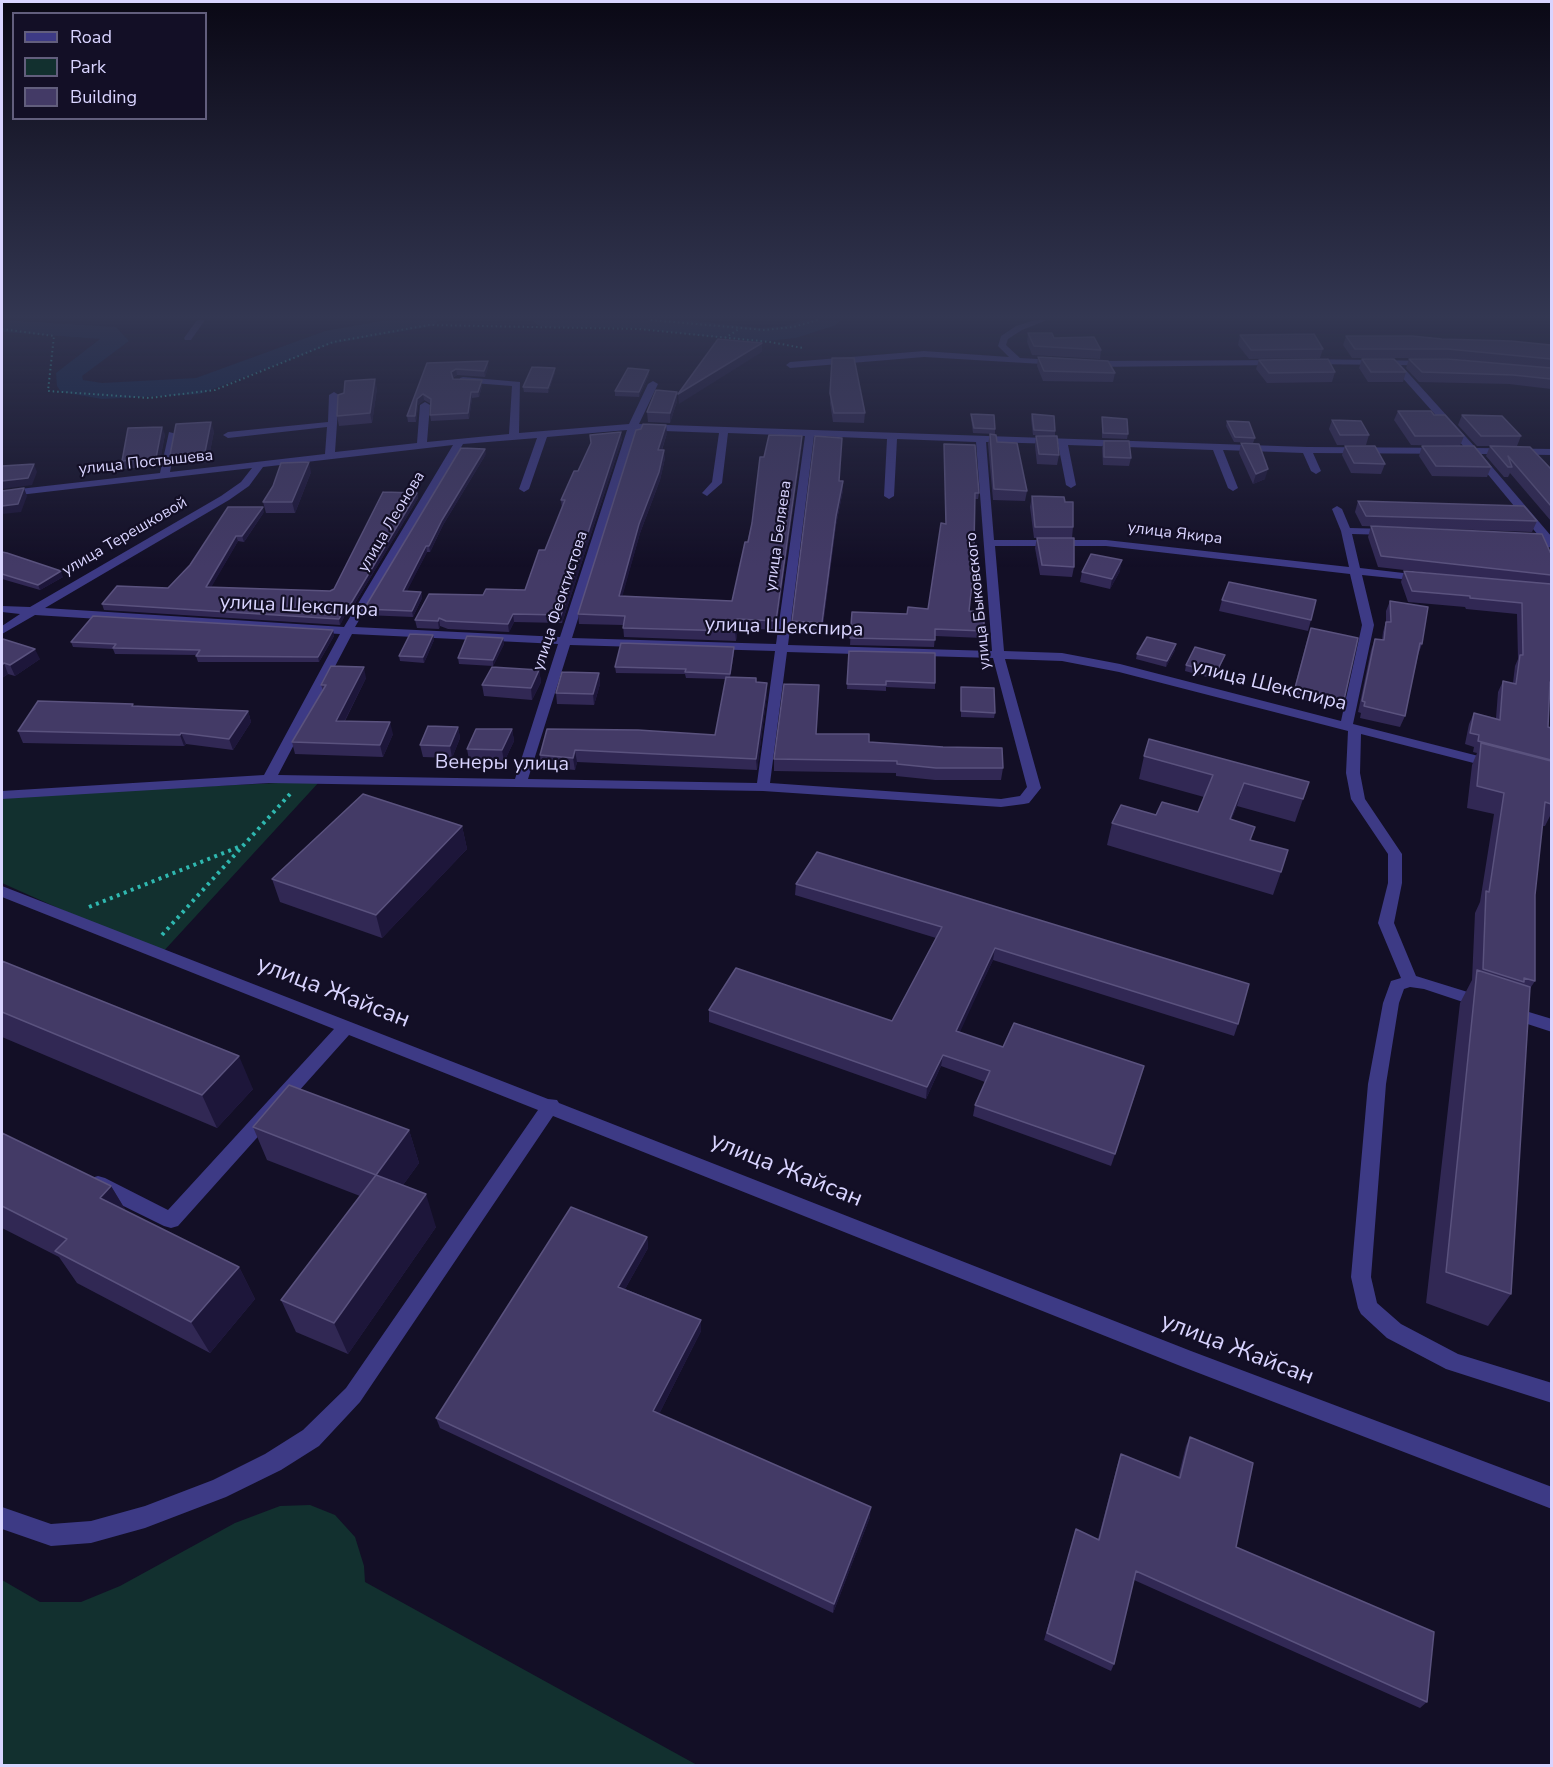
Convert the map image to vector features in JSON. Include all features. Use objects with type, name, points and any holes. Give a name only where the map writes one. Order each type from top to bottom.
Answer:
[{"type":"street","points":[[330,457],[334,402]]},
{"type":"street","points":[[514,436],[516,402]]},
{"type":"street","name":"улица Феоктистова","points":[[520,784],[633,427],[644,402]]},
{"type":"street","points":[[1430,402],[1475,453],[1544,541]]},
{"type":"street","points":[[422,446],[425,405]]},
{"type":"street","points":[[228,435],[333,424]]},
{"type":"street","name":"улица Постышева","points":[[2,494],[460,441],[633,427],[1307,450],[1551,452]]},
{"type":"street","points":[[707,493],[717,483],[724,429]]},
{"type":"street","name":"улица Беляева","points":[[764,787],[780,647],[810,433]]},
{"type":"street","points":[[164,476],[172,434]]},
{"type":"street","points":[[524,489],[543,434]]},
{"type":"street","points":[[889,496],[892,435]]},
{"type":"street","name":"улица Быковского","points":[[981,438],[998,654],[1034,788],[1024,800],[1001,803]]},
{"type":"street","name":"улица Леонова","points":[[269,779],[348,630],[460,441]]},
{"type":"street","points":[[1062,441],[1071,485]]},
{"type":"street","points":[[1217,447],[1233,488]]},
{"type":"street","points":[[1307,450],[1316,471]]},
{"type":"street","name":"улица Терешковой","points":[[2,631],[225,498],[245,484],[259,465]]},
{"type":"street","points":[[1337,509],[1358,572],[1368,625],[1350,727],[1353,773],[1358,799],[1395,854],[1395,883],[1386,923],[1410,981]]},
{"type":"street","points":[[1346,531],[1405,533]]},
{"type":"street","name":"улица Якира","points":[[988,543],[1106,543],[1437,580]]},
{"type":"street","name":"улица Шекспира","points":[[2,609],[566,641],[1062,657],[1120,668],[1505,767]]},
{"type":"street","name":"Венеры улица","points":[[2,795],[269,779],[764,787],[1001,803]]},
{"type":"street","name":"улица Жайсан","points":[[2,891],[551,1105],[1190,1359],[1551,1498]]},
{"type":"street","points":[[1551,1026],[1425,983],[1410,981],[1397,985],[1391,1003],[1377,1084],[1361,1277],[1368,1308],[1394,1331],[1453,1362],[1551,1393]]},
{"type":"street","points":[[86,1178],[171,1220],[347,1026]]},
{"type":"street","points":[[2,1518],[51,1535],[91,1532],[145,1517],[218,1489],[273,1462],[311,1438],[353,1395],[551,1105]]},
{"type":"path","points":[[149,949],[303,780]]},
{"type":"path","points":[[67,917],[242,846]]},
{"type":"green space","points":[[320,781],[161,954],[2,883],[2,796]]},
{"type":"green space","points":[[310,1505],[335,1515],[355,1537],[364,1566],[365,1582],[697,1765],[2,1765],[2,1580],[40,1602],[81,1602],[120,1586],[235,1523],[280,1506]]},
{"type":"building","points":[[338,402],[372,402],[370,413],[337,416]]},
{"type":"building","points":[[412,402],[417,402],[415,416],[407,416]]},
{"type":"building","points":[[431,402],[470,402],[468,413],[430,415]]},
{"type":"building","points":[[651,402],[674,402],[670,413],[647,412]]},
{"type":"building","points":[[832,402],[863,402],[865,413],[834,413]]},
{"type":"building","points":[[1398,411],[1431,411],[1434,415],[1445,415],[1464,436],[1415,436]]},
{"type":"building","points":[[971,414],[994,415],[995,429],[974,428]]},
{"type":"building","points":[[1032,414],[1054,416],[1055,431],[1034,430]]},
{"type":"building","points":[[1462,415],[1502,416],[1521,436],[1481,436]]},
{"type":"building","points":[[1102,417],[1127,419],[1128,434],[1103,433]]},
{"type":"building","points":[[1332,420],[1361,421],[1369,435],[1340,435]]},
{"type":"building","points":[[1227,421],[1249,422],[1255,438],[1235,437]]},
{"type":"building","points":[[211,422],[205,452],[170,455],[176,424]]},
{"type":"building","points":[[643,424],[666,425],[658,450],[664,450],[659,472],[639,524],[619,596],[732,601],[745,542],[748,542],[752,523],[760,457],[764,457],[769,435],[802,436],[776,621],[737,619],[735,631],[623,628],[625,616],[578,614],[636,430],[641,429]]},
{"type":"building","points":[[162,427],[156,458],[122,461],[128,428]]},
{"type":"building","points":[[621,432],[561,615],[513,614],[508,624],[446,621],[439,618],[438,621],[415,620],[429,594],[483,595],[486,589],[525,590],[539,550],[545,550],[565,500],[561,500],[574,471],[578,471],[591,443],[590,435]]},
{"type":"building","points":[[990,434],[996,435],[997,442],[1017,443],[1027,491],[994,489]]},
{"type":"building","points":[[815,436],[842,438],[839,481],[843,481],[836,516],[822,623],[792,621]]},
{"type":"building","points":[[1036,436],[1057,436],[1059,455],[1039,454]]},
{"type":"building","points":[[1104,441],[1129,441],[1131,458],[1104,457]]},
{"type":"building","points":[[1241,443],[1259,444],[1268,469],[1256,474]]},
{"type":"building","points":[[944,444],[975,445],[979,493],[975,493],[974,547],[976,547],[969,611],[984,612],[984,631],[935,629],[935,640],[850,638],[852,612],[907,614],[908,607],[928,609],[941,523],[946,524]]},
{"type":"building","points":[[1345,446],[1375,446],[1385,464],[1354,463]]},
{"type":"building","points":[[1422,446],[1474,446],[1491,467],[1436,466]]},
{"type":"building","points":[[1490,446],[1530,447],[1551,469],[1551,506],[1508,456],[1512,467],[1508,467]]},
{"type":"building","points":[[461,448],[485,449],[429,546],[426,546],[403,591],[421,592],[412,611],[364,609]]},
{"type":"building","points":[[309,462],[292,502],[263,502],[273,486],[281,463]]},
{"type":"building","points":[[34,464],[28,478],[2,481],[2,466]]},
{"type":"building","points":[[24,488],[18,504],[2,506],[2,491]]},
{"type":"building","points":[[383,492],[417,493],[347,610],[344,610],[339,619],[102,604],[117,586],[168,588],[190,565],[228,507],[263,507],[242,536],[236,536],[206,587],[330,591],[334,589]]},
{"type":"building","points":[[1032,496],[1064,497],[1065,502],[1073,502],[1073,527],[1035,527]]},
{"type":"building","points":[[1358,501],[1524,506],[1537,521],[1366,516]]},
{"type":"building","points":[[1371,526],[1542,534],[1551,554],[1551,575],[1381,556]]},
{"type":"building","points":[[1037,538],[1074,538],[1074,567],[1042,565]]},
{"type":"building","points":[[2,552],[61,571],[38,585],[2,574]]},
{"type":"building","points":[[1091,554],[1122,560],[1112,579],[1082,572]]},
{"type":"building","points":[[1404,571],[1551,584],[1551,682],[1548,727],[1551,728],[1551,760],[1478,741],[1479,735],[1470,733],[1474,713],[1500,720],[1503,681],[1516,684],[1520,655],[1523,655],[1522,603],[1412,591]]},
{"type":"building","points":[[1229,582],[1316,600],[1311,620],[1222,600]]},
{"type":"building","points":[[1390,601],[1428,607],[1405,716],[1364,706],[1365,702],[1362,701],[1375,639],[1384,640],[1386,622],[1391,622]]},
{"type":"building","points":[[93,616],[333,630],[318,657],[196,656],[200,650],[113,648],[116,644],[71,642]]},
{"type":"building","points":[[1311,628],[1358,638],[1344,700],[1295,688]]},
{"type":"building","points":[[410,634],[433,635],[423,657],[399,656]]},
{"type":"building","points":[[467,636],[503,638],[493,660],[458,658]]},
{"type":"building","points":[[1147,637],[1176,644],[1167,661],[1137,654]]},
{"type":"building","points":[[3,639],[35,649],[10,665],[4,663],[2,665]]},
{"type":"building","points":[[621,643],[734,647],[730,674],[685,672],[686,669],[615,667]]},
{"type":"building","points":[[1195,647],[1225,655],[1216,673],[1186,665]]},
{"type":"building","points":[[849,651],[935,653],[935,683],[886,681],[886,685],[847,684]]},
{"type":"building","points":[[331,666],[364,667],[336,721],[390,722],[380,745],[292,742],[326,685],[321,685]]},
{"type":"building","points":[[492,667],[539,670],[531,688],[482,685]]},
{"type":"building","points":[[562,672],[599,673],[593,694],[556,693]]},
{"type":"building","points":[[726,677],[756,678],[756,682],[767,683],[756,759],[575,750],[573,758],[540,755],[547,729],[638,730],[715,735]]},
{"type":"building","points":[[784,684],[819,685],[816,734],[869,734],[869,742],[1002,748],[1003,768],[936,768],[897,764],[897,761],[774,759]]},
{"type":"building","points":[[961,687],[994,688],[995,713],[961,711]]},
{"type":"building","points":[[38,701],[248,711],[229,739],[181,733],[180,735],[18,731]]},
{"type":"building","points":[[428,726],[458,727],[450,746],[420,745]]},
{"type":"building","points":[[476,729],[512,729],[502,750],[467,749]]},
{"type":"building","points":[[1149,739],[1309,782],[1303,799],[1244,783],[1230,819],[1255,827],[1250,840],[1288,850],[1281,872],[1112,823],[1121,805],[1156,815],[1162,802],[1198,812],[1213,775],[1144,756]]},
{"type":"building","points":[[1481,743],[1551,761],[1551,804],[1545,802],[1535,895],[1535,981],[1524,978],[1524,982],[1483,969],[1486,891],[1489,892],[1504,793],[1477,786]]},
{"type":"building","points":[[363,794],[462,826],[376,915],[272,879]]},
{"type":"building","points":[[817,852],[1249,984],[1238,1024],[995,948],[956,1031],[1003,1047],[1014,1023],[1144,1066],[1115,1154],[975,1105],[990,1071],[943,1055],[927,1087],[709,1010],[736,968],[892,1021],[942,927],[796,884]]},
{"type":"building","points":[[2,961],[239,1056],[202,1095],[2,1012]]},
{"type":"building","points":[[1477,970],[1530,987],[1511,1294],[1446,1272]]},
{"type":"building","points":[[289,1085],[409,1130],[376,1175],[253,1127]]},
{"type":"building","points":[[2,1133],[111,1186],[100,1198],[239,1267],[191,1322],[55,1251],[67,1239],[2,1206]]},
{"type":"building","points":[[376,1175],[426,1194],[334,1323],[281,1300]]},
{"type":"building","points":[[571,1207],[647,1237],[618,1287],[701,1320],[653,1411],[871,1507],[834,1604],[436,1418]]},
{"type":"building","points":[[1190,1437],[1253,1463],[1236,1547],[1434,1632],[1427,1702],[1136,1571],[1114,1664],[1047,1633],[1076,1529],[1099,1540],[1121,1454],[1180,1478]]}]
